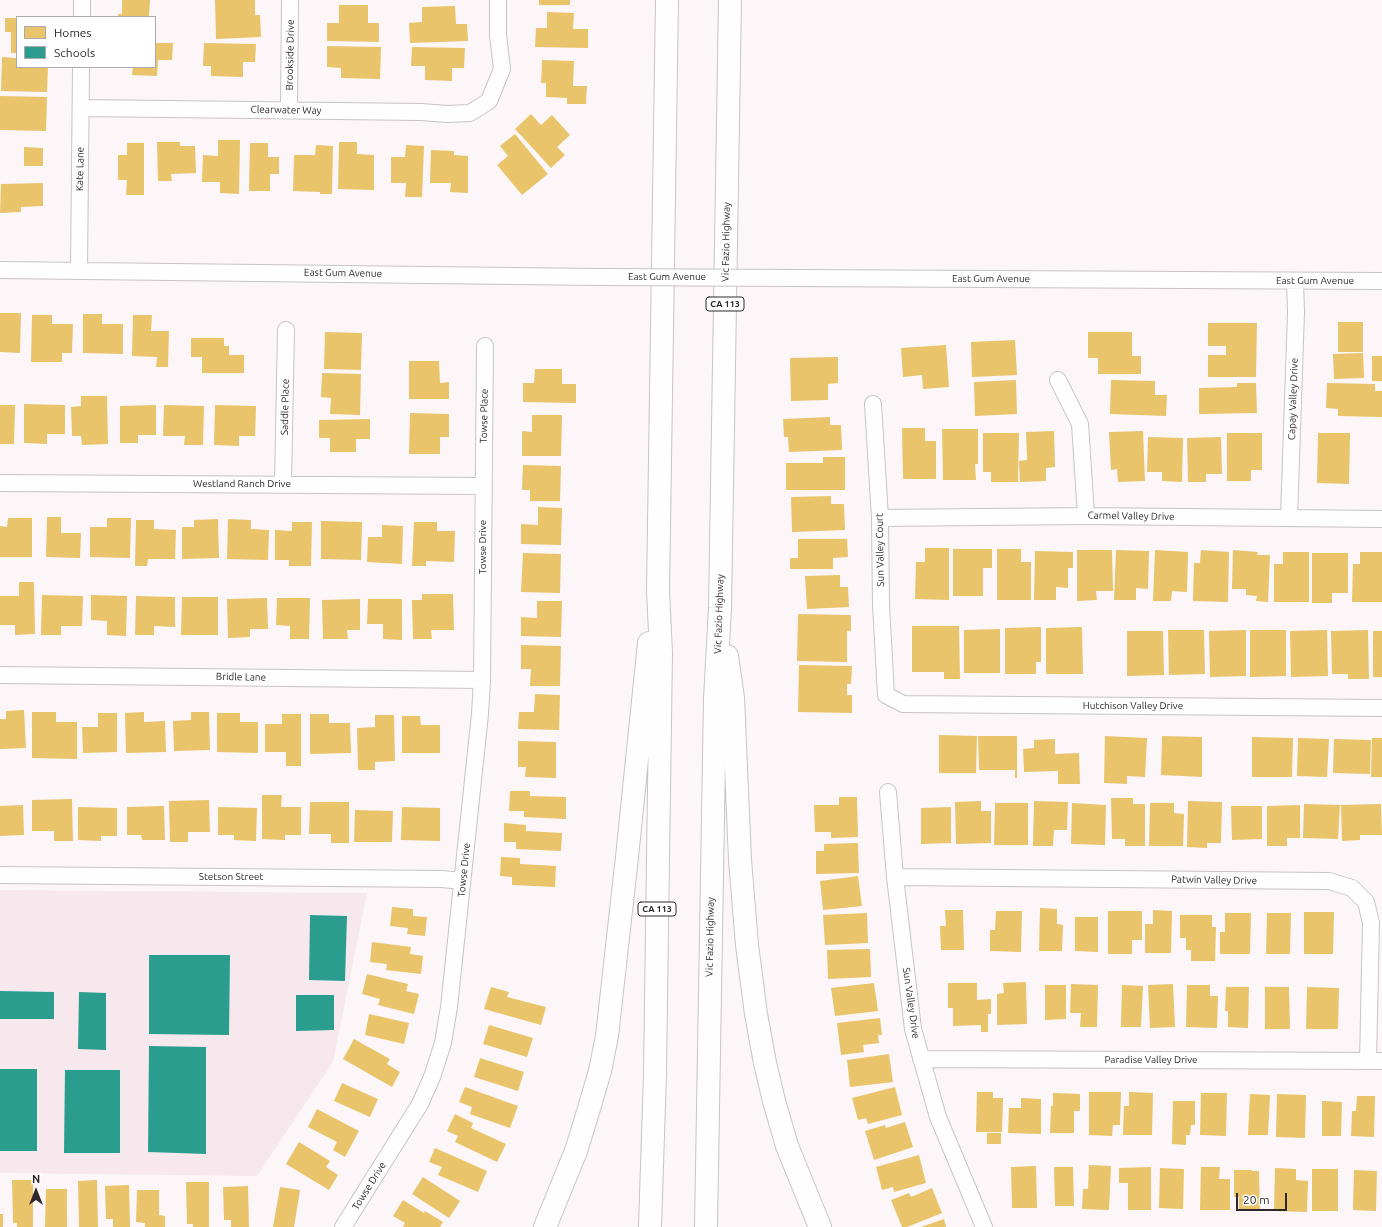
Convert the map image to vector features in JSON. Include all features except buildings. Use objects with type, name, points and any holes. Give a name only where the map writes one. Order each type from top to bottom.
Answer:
[{"type":"highway","name":"CA 113","points":[[650,1227],[655,1058],[661,653],[658,591],[667,0]]},
{"type":"highway","name":"Vic Fazio Highway","points":[[706,1227],[715,706],[720,608],[730,0]]},
{"type":"highway","points":[[545,1227],[576,1151],[600,1072],[606,1036],[627,857],[647,654],[658,591]]},
{"type":"highway","points":[[720,608],[733,698],[740,860],[747,946],[756,1014],[774,1102],[787,1146],[820,1227]]},
{"type":"street","points":[[82,0],[82,16]]},
{"type":"street","name":"Brookside Drive","points":[[289,110],[290,0]]},
{"type":"street","name":"Clearwater Way","points":[[81,108],[421,112],[447,114],[470,113],[489,102],[502,70],[498,35],[498,0]]},
{"type":"street","name":"Kate Lane","points":[[79,270],[81,68]]},
{"type":"street","name":"East Gum Avenue","points":[[0,270],[600,277],[1382,281]]},
{"type":"street","name":"Capay Valley Drive","points":[[1289,518],[1295,281]]},
{"type":"street","name":"Saddle Place","points":[[283,484],[286,330]]},
{"type":"street","name":"Towse Place","points":[[483,486],[485,346]]},
{"type":"street","points":[[1058,380],[1080,424],[1086,516]]},
{"type":"street","name":"Sun Valley Court","points":[[873,404],[880,518],[881,605],[886,696]]},
{"type":"street","name":"Westland Ranch Drive","points":[[0,483],[483,486]]},
{"type":"street","name":"Towse Drive","points":[[344,1227],[420,1104],[432,1077],[443,1043],[450,1007],[482,680],[483,486]]},
{"type":"street","name":"Carmel Valley Drive","points":[[880,518],[1086,516],[1382,519]]},
{"type":"street","name":"Bridle Lane","points":[[0,675],[482,680]]},
{"type":"street","name":"Hutchison Valley Drive","points":[[886,696],[903,704],[1382,708]]},
{"type":"street","name":"Sun Valley Drive","points":[[888,792],[895,877],[912,1029],[938,1118],[984,1227]]},
{"type":"street","name":"Stetson Street","points":[[0,875],[434,879],[462,881]]},
{"type":"street","name":"Patwin Valley Drive","points":[[895,877],[1329,881],[1352,888],[1366,902],[1371,923],[1375,1061]]},
{"type":"street","name":"Paradise Valley Drive","points":[[921,1059],[1375,1061]]},
{"type":"shaded area","points":[[0,890],[367,893],[333,1062],[257,1176],[0,1173]]}]
